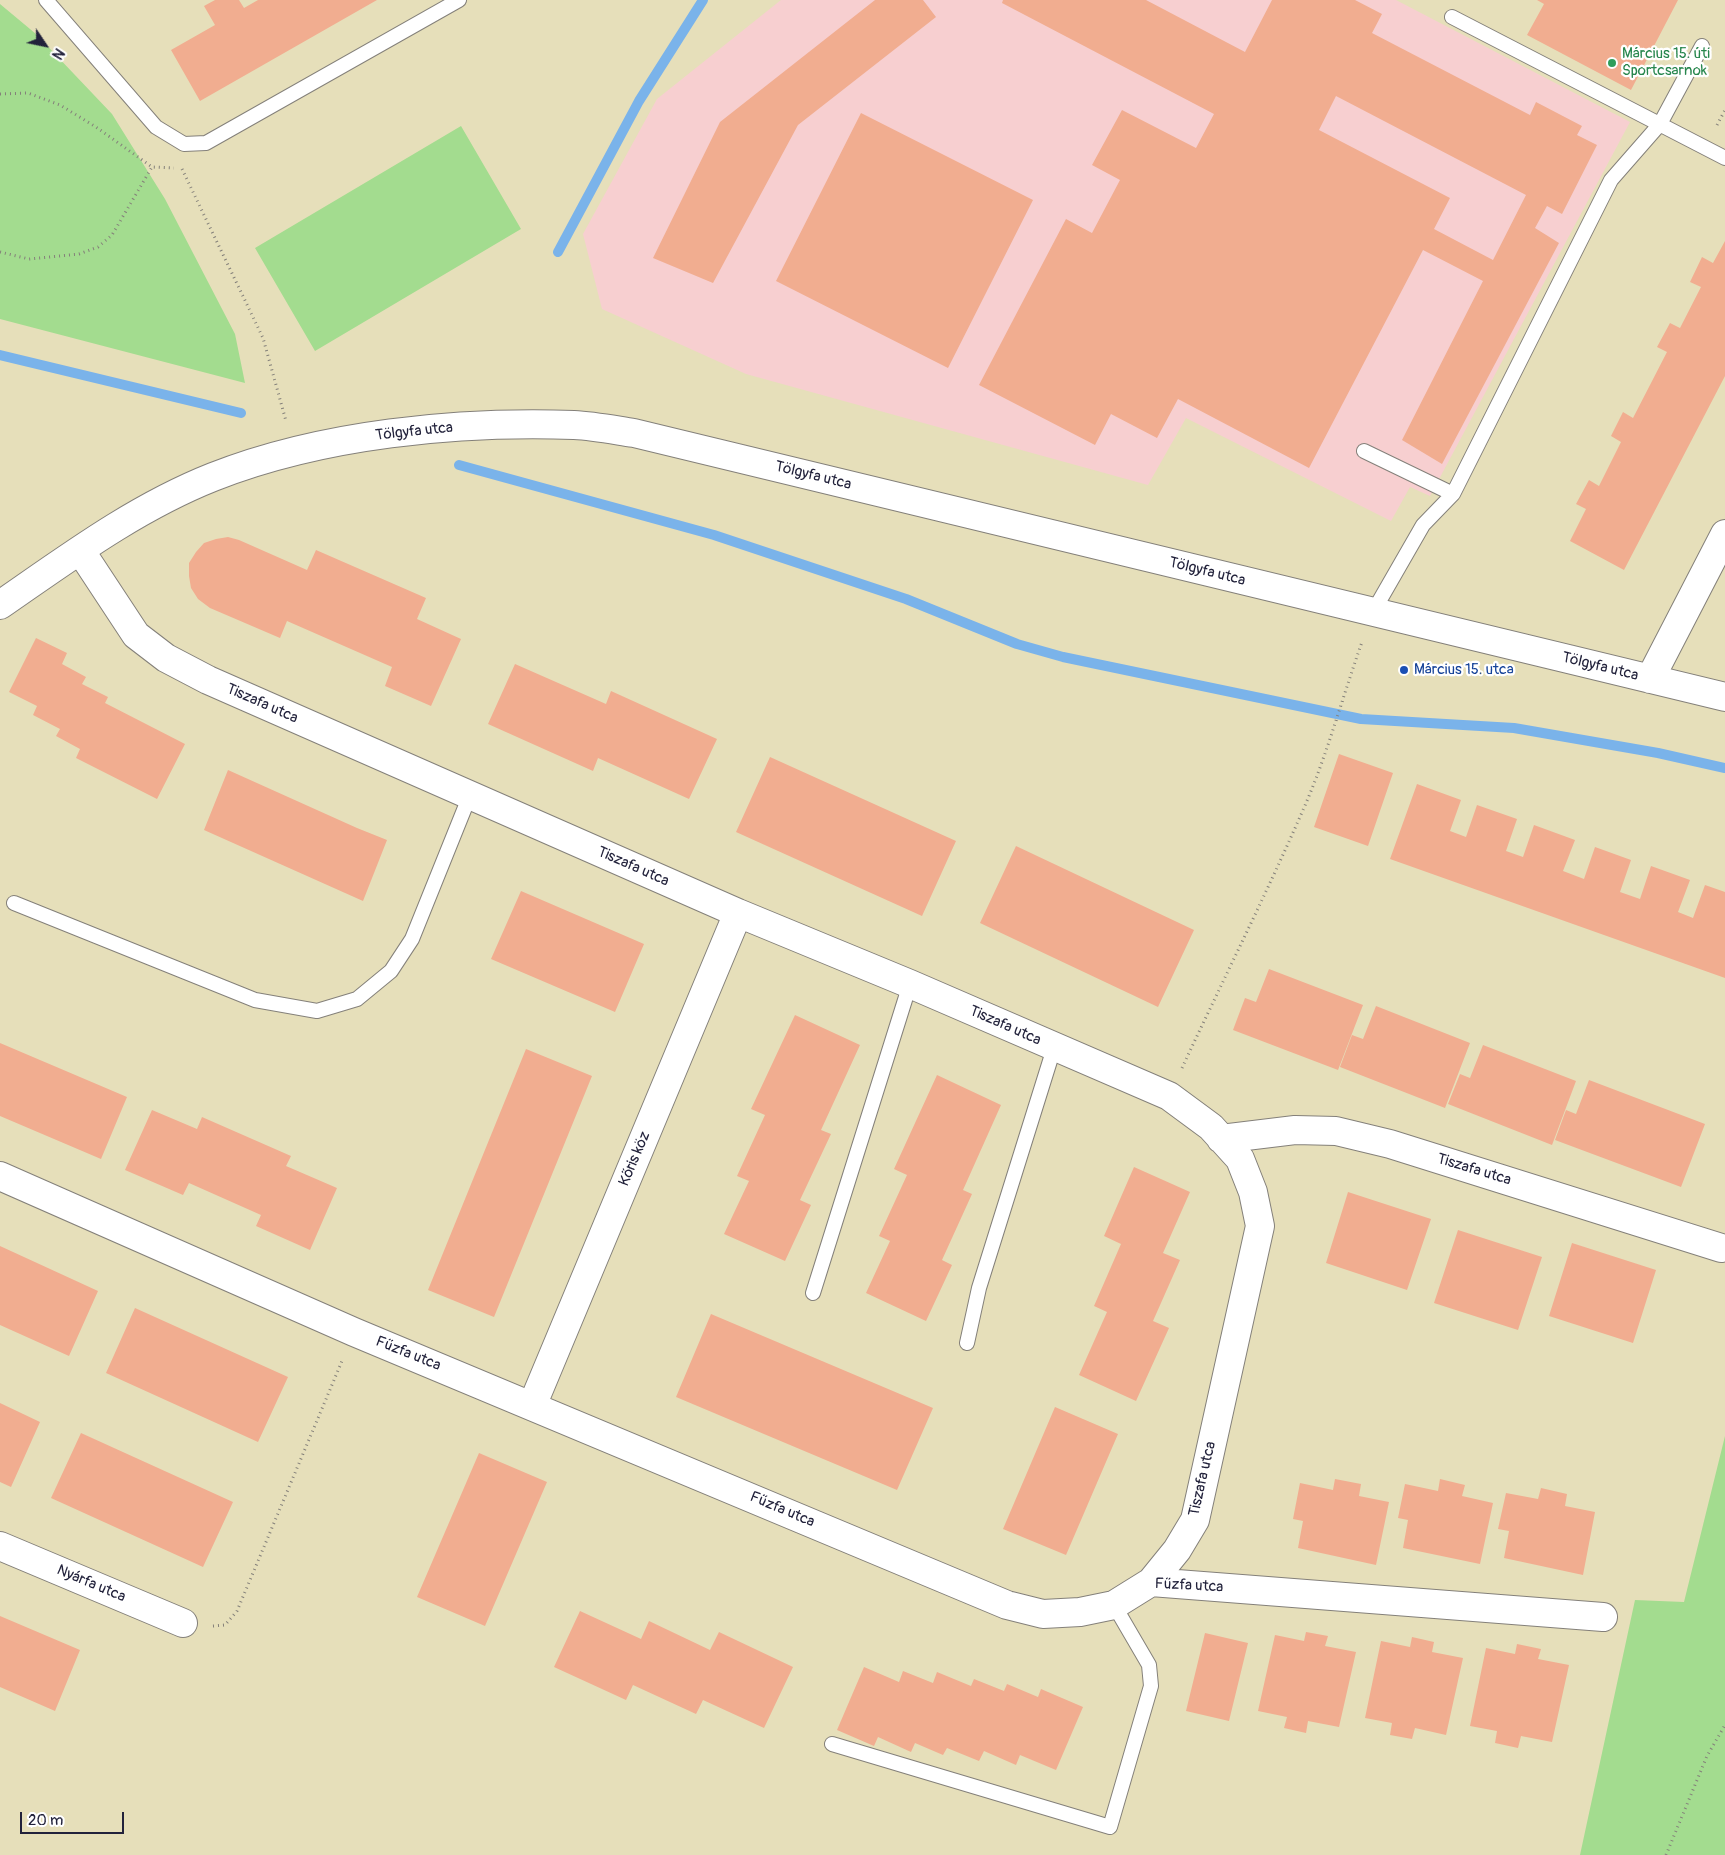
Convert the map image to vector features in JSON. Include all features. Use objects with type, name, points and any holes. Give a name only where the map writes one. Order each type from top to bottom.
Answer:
[{"type":"street","name":"Tölgyfa utca","points":[[0,605],[120,524],[160,502],[213,477],[295,451],[434,428],[502,425],[575,425],[634,433],[1725,697]]},
{"type":"street","points":[[1650,679],[1725,534]]},
{"type":"street","name":"Tiszafa utca","points":[[80,550],[136,635],[166,658],[208,680],[738,913],[910,984],[1054,1048],[1169,1096],[1211,1127],[1240,1159],[1253,1192],[1260,1226],[1195,1520],[1177,1550],[1151,1582]]},
{"type":"street","name":"Kőris köz","points":[[532,1406],[738,913]]},
{"type":"street","name":"Tiszafa utca","points":[[1221,1139],[1295,1130],[1336,1131],[1390,1144],[1721,1248]]},
{"type":"street","name":"Fűzfa utca","points":[[0,1176],[354,1332],[1008,1605],[1043,1614],[1080,1612],[1114,1605],[1151,1582],[1603,1617]]},
{"type":"street","name":"Nyárfa utca","points":[[0,1546],[182,1623]]},
{"type":"lane","points":[[46,0],[156,127],[184,144],[206,143],[459,0]]},
{"type":"lane","points":[[1452,17],[1725,158]]},
{"type":"lane","points":[[1372,612],[1423,525],[1452,494],[1611,180],[1660,124],[1702,46]]},
{"type":"lane","points":[[1364,451],[1452,494]]},
{"type":"lane","points":[[14,903],[255,1000],[317,1011],[357,999],[391,971],[412,939],[470,795]]},
{"type":"lane","points":[[813,1293],[910,984]]},
{"type":"lane","points":[[967,1343],[979,1288],[1054,1048]]},
{"type":"lane","points":[[832,1744],[1110,1827],[1150,1686],[1149,1665],[1114,1605]]},
{"type":"path","points":[[0,94],[28,93],[60,105],[96,127],[152,167],[182,169]]},
{"type":"path","points":[[184,144],[182,169],[263,338],[295,451]]},
{"type":"path","points":[[0,252],[29,260],[79,254],[98,247],[112,235],[152,167]]},
{"type":"path","points":[[1169,1096],[1304,809],[1334,731],[1344,692],[1372,612]]},
{"type":"path","points":[[182,1623],[207,1626],[225,1625],[237,1611],[354,1332]]},
{"type":"path","points":[[1666,1855],[1707,1756],[1725,1725]]},
{"type":"shaded area","points":[[781,0],[1396,0],[1630,122],[1430,496],[1410,487],[1391,521],[1186,418],[1148,485],[746,374],[602,309],[583,234],[657,99]]},
{"type":"green space","points":[[0,4],[36,34],[112,114],[165,199],[235,334],[245,383],[0,319]]},
{"type":"green space","points":[[461,126],[521,229],[315,351],[255,248]]},
{"type":"green space","points":[[1725,1436],[1725,1855],[1580,1855],[1635,1600],[1684,1602]]},
{"type":"building","points":[[215,0],[239,0],[244,8],[258,0],[377,0],[200,101],[171,50],[215,25],[204,6]]},
{"type":"building","points":[[875,0],[923,0],[936,17],[798,125],[713,283],[653,258],[720,122]]},
{"type":"building","points":[[1003,0],[1146,0],[1245,52],[1272,0],[1355,0],[1382,14],[1372,33],[1530,115],[1536,102],[1582,126],[1577,135],[1597,145],[1562,214],[1547,206],[1535,228],[1559,243],[1442,464],[1402,440],[1483,281],[1423,250],[1309,468],[1178,399],[1157,438],[1111,414],[1095,445],[979,385],[1066,219],[1092,233],[1120,180],[1092,165],[1122,110],[1196,148],[1214,114],[1002,3]],"holes":[[[1336,96],[1526,195],[1493,260],[1434,229],[1450,198],[1319,130]]]},
{"type":"building","name":"Március 15. úti Sportcsarnok","points":[[1537,0],[1678,0],[1631,90],[1527,35],[1544,4]]},
{"type":"building","points":[[861,113],[1033,200],[948,368],[776,281]]},
{"type":"building","points":[[1725,241],[1725,376],[1624,570],[1570,541],[1586,509],[1576,504],[1589,480],[1599,486],[1621,442],[1611,436],[1623,412],[1633,418],[1667,352],[1657,347],[1670,323],[1680,328],[1701,287],[1690,282],[1702,257],[1713,263]]},
{"type":"building","points":[[228,537],[307,570],[316,550],[426,598],[417,619],[461,639],[431,706],[385,686],[392,667],[287,621],[280,638],[210,608],[198,599],[191,588],[189,563],[204,543]]},
{"type":"building","points":[[36,638],[67,653],[62,664],[86,677],[82,684],[108,697],[105,703],[185,744],[157,799],[76,758],[80,749],[56,736],[60,729],[33,715],[37,706],[9,692]]},
{"type":"building","points":[[515,664],[606,704],[611,691],[717,739],[689,799],[598,758],[593,771],[488,724]]},
{"type":"building","points":[[1339,754],[1393,773],[1368,846],[1314,827]]},
{"type":"building","points":[[770,757],[956,841],[922,916],[736,832]]},
{"type":"building","points":[[228,770],[387,840],[363,901],[204,830]]},
{"type":"building","points":[[1417,784],[1461,800],[1450,831],[1466,837],[1477,805],[1517,819],[1506,851],[1523,857],[1534,825],[1575,840],[1563,871],[1584,879],[1595,847],[1631,860],[1620,892],[1640,899],[1651,866],[1690,880],[1678,912],[1693,918],[1705,885],[1725,892],[1725,978],[1390,859]]},
{"type":"building","points":[[1016,846],[1194,930],[1158,1007],[980,923]]},
{"type":"building","points":[[521,891],[644,944],[615,1012],[491,959]]},
{"type":"building","points":[[1269,969],[1363,1005],[1338,1070],[1233,1030],[1245,998],[1256,1002]]},
{"type":"building","points":[[1376,1006],[1470,1043],[1445,1108],[1340,1067],[1352,1035],[1363,1039]]},
{"type":"building","points":[[795,1015],[860,1045],[821,1130],[831,1134],[800,1200],[811,1205],[785,1261],[724,1234],[749,1181],[737,1176],[765,1115],[751,1109]]},
{"type":"building","points":[[0,1043],[127,1097],[101,1159],[0,1116]]},
{"type":"building","points":[[1483,1045],[1576,1081],[1552,1145],[1448,1104],[1460,1074],[1470,1078]]},
{"type":"building","points":[[526,1049],[592,1076],[494,1317],[428,1290]]},
{"type":"building","points":[[937,1075],[1001,1105],[963,1190],[972,1194],[942,1260],[952,1265],[926,1321],[866,1293],[890,1241],[879,1236],[907,1175],[894,1169]]},
{"type":"building","points":[[1589,1080],[1705,1124],[1681,1187],[1555,1140],[1566,1110],[1576,1114]]},
{"type":"building","points":[[152,1110],[197,1129],[202,1117],[291,1156],[286,1166],[337,1188],[310,1250],[256,1226],[261,1215],[189,1183],[183,1195],[125,1170]]},
{"type":"building","points":[[1134,1167],[1190,1192],[1163,1253],[1180,1260],[1153,1321],[1169,1328],[1136,1401],[1079,1375],[1107,1312],[1094,1306],[1121,1244],[1104,1236]]},
{"type":"building","points":[[1348,1192],[1431,1219],[1407,1290],[1326,1263]]},
{"type":"building","points":[[1458,1230],[1542,1257],[1518,1330],[1434,1303]]},
{"type":"building","points":[[1572,1243],[1656,1270],[1633,1343],[1549,1316]]},
{"type":"building","points":[[0,1246],[98,1291],[69,1356],[0,1325]]},
{"type":"building","points":[[135,1308],[288,1377],[258,1442],[106,1373]]},
{"type":"building","points":[[711,1314],[933,1408],[897,1490],[676,1397]]},
{"type":"building","points":[[0,1403],[40,1422],[11,1487],[0,1482]]},
{"type":"building","points":[[1055,1407],[1118,1434],[1066,1555],[1003,1529]]},
{"type":"building","points":[[81,1433],[233,1502],[203,1567],[51,1498]]},
{"type":"building","points":[[479,1453],[547,1482],[485,1626],[417,1597]]},
{"type":"building","points":[[1335,1479],[1361,1484],[1359,1496],[1389,1502],[1376,1565],[1298,1548],[1303,1521],[1293,1519],[1300,1483],[1333,1490]]},
{"type":"building","points":[[1440,1479],[1465,1485],[1462,1496],[1493,1503],[1480,1564],[1403,1548],[1408,1520],[1398,1518],[1405,1484],[1438,1491]]},
{"type":"building","points":[[1541,1488],[1567,1494],[1565,1506],[1595,1512],[1583,1575],[1504,1558],[1509,1531],[1498,1529],[1506,1493],[1538,1499]]},
{"type":"building","points":[[580,1611],[641,1639],[649,1621],[710,1650],[719,1632],[793,1667],[764,1728],[703,1700],[696,1714],[633,1685],[626,1700],[554,1667]]},
{"type":"building","points":[[0,1616],[80,1650],[55,1711],[0,1687]]},
{"type":"building","points":[[1306,1632],[1328,1636],[1325,1646],[1356,1652],[1339,1727],[1308,1721],[1306,1733],[1284,1728],[1287,1717],[1258,1711],[1275,1635],[1304,1641]]},
{"type":"building","points":[[1205,1633],[1248,1643],[1229,1721],[1186,1711]]},
{"type":"building","points":[[1412,1637],[1434,1642],[1432,1652],[1463,1658],[1446,1735],[1415,1728],[1412,1739],[1390,1735],[1392,1723],[1365,1718],[1381,1641],[1410,1647]]},
{"type":"building","points":[[1517,1644],[1541,1649],[1538,1659],[1569,1665],[1552,1742],[1521,1736],[1518,1748],[1495,1743],[1497,1731],[1470,1726],[1486,1648],[1515,1654]]},
{"type":"building","points":[[864,1667],[899,1682],[903,1671],[933,1683],[937,1672],[971,1686],[974,1679],[1004,1691],[1007,1684],[1038,1697],[1041,1689],[1083,1707],[1056,1770],[1020,1755],[1016,1765],[984,1751],[979,1761],[947,1748],[943,1755],[915,1743],[911,1752],[878,1737],[874,1746],[837,1730]]},
{"type":"waterway","points":[[558,252],[639,101],[703,0]]},
{"type":"waterway","points":[[0,355],[241,413]]},
{"type":"waterway","points":[[459,465],[714,535],[906,599],[1017,644],[1063,657],[1361,719],[1514,728],[1658,753],[1725,768]]},
{"type":"place","name":"Március 15. úti Sportcsarnok","points":[[1612,63]]},
{"type":"place","name":"Március 15. utca","points":[[1404,670]]}]
